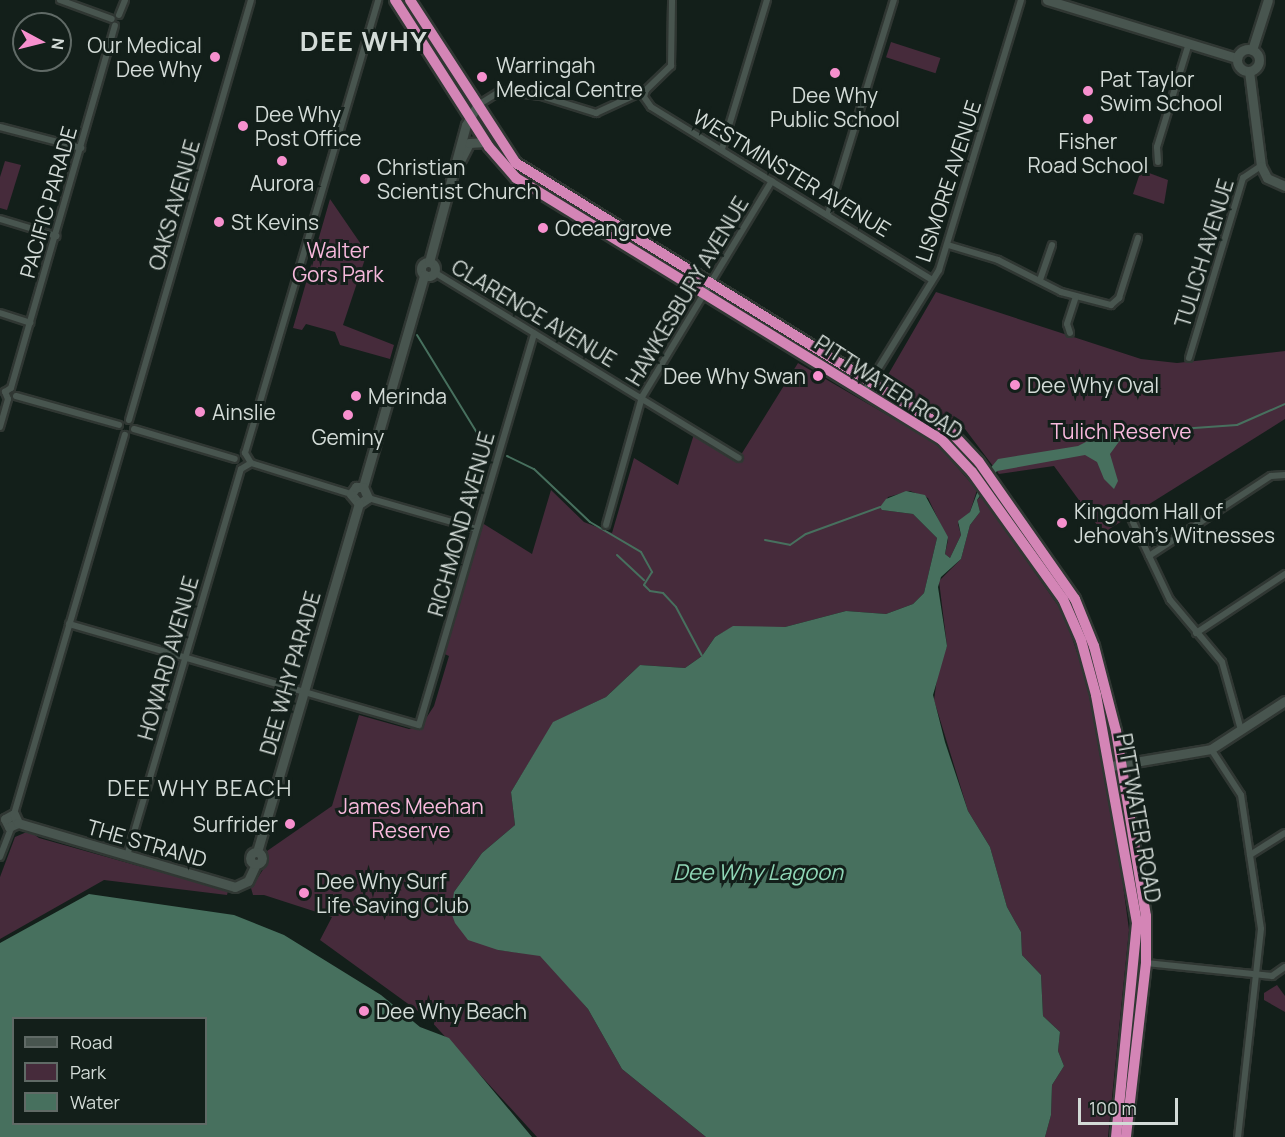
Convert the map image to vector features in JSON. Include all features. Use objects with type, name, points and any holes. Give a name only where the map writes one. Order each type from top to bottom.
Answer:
[{"type":"highway","name":"PITTWATER ROAD","points":[[395,0],[486,142],[522,183],[871,381],[950,431],[979,462],[1079,608],[1097,657],[1146,916],[1146,963],[1126,1137]]},
{"type":"highway","name":"PITTWATER ROAD","points":[[410,0],[477,106],[522,168],[864,392],[941,439],[972,472],[1070,612],[1117,765],[1137,934],[1116,1137]]},
{"type":"main road","points":[[1047,0],[1237,58]]},
{"type":"main road","points":[[1249,71],[1259,62],[1252,50],[1268,0]]},
{"type":"main road","points":[[1249,71],[1240,68],[1237,58],[1241,51],[1252,50]]},
{"type":"main road","points":[[1249,71],[1261,166],[1268,178],[1285,186]]},
{"type":"main road","points":[[363,487],[357,487],[351,494],[359,504],[368,498],[363,487],[424,275],[421,267],[429,262],[470,117],[477,106]]},
{"type":"main road","points":[[457,164],[469,143],[486,142]]},
{"type":"main road","points":[[424,275],[434,272],[434,266],[429,262]]},
{"type":"main road","name":"DEE WHY PARADE","points":[[255,864],[250,858],[257,852],[359,504]]},
{"type":"main road","points":[[1117,765],[1211,749],[1285,700]]},
{"type":"main road","name":"THE STRAND","points":[[10,820],[127,857],[235,887],[248,881],[255,864]]},
{"type":"street","points":[[60,0],[112,19],[115,26]]},
{"type":"street","points":[[112,19],[119,15],[125,0]]},
{"type":"street","name":"OAKS AVENUE","points":[[129,420],[251,0]]},
{"type":"street","points":[[235,459],[245,453],[378,0]]},
{"type":"street","points":[[477,106],[500,91],[541,96],[596,113],[646,90],[667,74],[671,66],[672,0]]},
{"type":"street","points":[[722,149],[767,0]]},
{"type":"street","points":[[828,214],[894,0]]},
{"type":"street","name":"LISMORE AVENUE","points":[[864,392],[932,280],[948,245],[1022,0]]},
{"type":"street","name":"PACIFIC PARADE","points":[[8,399],[5,392],[11,388],[115,26],[122,21],[119,15]]},
{"type":"street","points":[[1158,162],[1156,147],[1189,43]]},
{"type":"street","name":"WESTMINSTER AVENUE","points":[[646,90],[644,97],[651,107],[932,280]]},
{"type":"street","points":[[0,127],[81,148]]},
{"type":"street","name":"TULICH AVENUE","points":[[1189,358],[1243,178],[1261,166]]},
{"type":"street","name":"HAWKESBURY AVENUE","points":[[606,525],[642,397],[772,181]]},
{"type":"street","points":[[0,219],[56,236]]},
{"type":"street","points":[[948,245],[998,260],[1076,297],[1111,305],[1119,298],[1138,238]]},
{"type":"street","points":[[1040,280],[1052,245]]},
{"type":"street","name":"CLARENCE AVENUE","points":[[434,272],[739,458]]},
{"type":"street","points":[[1070,333],[1067,324],[1076,297]]},
{"type":"street","points":[[0,313],[30,323]]},
{"type":"street","name":"RICHMOND AVENUE","points":[[303,691],[419,724],[534,334]]},
{"type":"street","points":[[11,388],[16,396]]},
{"type":"street","points":[[0,427],[8,399],[16,396],[119,425],[129,420],[134,429],[235,459],[241,469],[251,463]]},
{"type":"street","points":[[119,425],[125,435]]},
{"type":"street","points":[[0,857],[125,435],[134,429]]},
{"type":"street","points":[[245,453],[251,463],[351,494]]},
{"type":"street","name":"HOWARD AVENUE","points":[[127,857],[241,469]]},
{"type":"street","points":[[1149,556],[1272,477],[1285,475]]},
{"type":"street","points":[[368,498],[476,529]]},
{"type":"street","points":[[1131,518],[1170,600],[1222,662],[1241,730]]},
{"type":"street","points":[[1196,633],[1285,574]]},
{"type":"street","points":[[69,624],[303,691]]},
{"type":"street","points":[[1211,749],[1241,795],[1261,929],[1238,1137]]},
{"type":"street","points":[[1251,855],[1285,833]]},
{"type":"street","points":[[1146,963],[1272,976],[1285,967]]},
{"type":"green space","points":[[891,42],[940,58],[936,73],[886,57]]},
{"type":"green space","points":[[5,161],[21,165],[7,210],[0,208],[0,177]]},
{"type":"green space","points":[[1141,170],[1168,180],[1164,204],[1133,194]]},
{"type":"green space","name":"Walter Gors Park","points":[[330,199],[367,253],[343,325],[394,345],[390,359],[340,345],[335,332],[306,324],[302,330],[293,328]]},
{"type":"green space","name":"Tulich Reserve","points":[[936,292],[1141,359],[1177,363],[1285,351],[1285,419],[1103,533],[1054,466],[999,474],[965,429],[885,380]]},
{"type":"green space","name":"James Meehan Reserve","points":[[798,363],[937,444],[977,490],[970,512],[958,524],[961,535],[950,558],[945,554],[948,540],[928,498],[910,491],[888,497],[882,510],[913,514],[937,538],[924,593],[913,604],[886,614],[846,611],[785,627],[729,629],[715,637],[702,656],[685,668],[640,665],[606,697],[554,722],[511,792],[515,825],[482,853],[454,892],[498,950],[540,955],[588,1009],[622,1069],[706,1137],[537,1137],[429,1019],[320,940],[332,917],[264,895],[253,895],[251,888],[266,865],[267,851],[332,806],[359,715],[409,729],[421,726],[434,706],[449,656],[440,652],[479,521],[532,554],[551,490],[584,522],[612,533],[634,458],[678,485],[695,431],[739,458]]},
{"type":"green space","points":[[981,496],[1064,614],[1085,676],[1111,794],[1129,930],[1108,1137],[1045,1137],[1051,1115],[1052,1085],[1064,1066],[1058,1051],[1060,1032],[1043,1016],[1041,975],[1022,955],[1021,932],[1007,907],[990,847],[968,811],[934,700],[939,664],[947,646],[939,581],[961,559],[970,525],[980,512],[977,500]]},
{"type":"green space","points":[[29,831],[39,838],[228,891],[227,895],[104,880],[0,939],[0,877],[15,837]]},
{"type":"green space","points":[[1277,985],[1285,996],[1285,1012],[1264,1000],[1264,993]]},
{"type":"water","name":"Dee Why Lagoon","points":[[1111,429],[1126,432],[1110,454],[1118,481],[1114,489],[1104,479],[1097,462],[1085,455],[997,471],[977,500],[980,512],[970,525],[961,559],[941,577],[938,587],[947,646],[933,695],[945,742],[968,811],[990,847],[1007,907],[1021,932],[1022,955],[1041,975],[1043,1016],[1060,1032],[1058,1051],[1064,1066],[1052,1085],[1051,1115],[1045,1137],[706,1137],[622,1069],[588,1009],[540,956],[498,950],[468,940],[455,923],[451,912],[454,892],[482,853],[515,825],[511,792],[553,722],[606,697],[640,665],[685,668],[702,656],[715,637],[733,626],[785,627],[846,611],[886,614],[913,604],[924,593],[937,538],[913,514],[882,510],[880,507],[886,499],[906,491],[925,495],[948,537],[945,554],[950,558],[961,535],[958,521],[970,512],[983,477],[998,459],[1078,446]]},
{"type":"water","points":[[89,894],[234,915],[284,935],[381,995],[420,1027],[449,1038],[532,1137],[0,1137],[0,943]]},
{"type":"waterway","points":[[417,335],[485,446],[491,448]]},
{"type":"waterway","points":[[1123,433],[1237,425],[1285,404]]},
{"type":"waterway","points":[[507,456],[534,469],[590,522],[641,552],[652,572],[644,585],[650,591],[663,593],[676,607],[702,656]]},
{"type":"waterway","points":[[765,540],[790,545],[806,534],[880,507]]},
{"type":"waterway","points":[[617,555],[644,580]]},
{"type":"place","name":"Our Medical Dee Why","points":[[215,57]]},
{"type":"place","name":"Dee Why Public School","points":[[835,73]]},
{"type":"place","name":"Warringah Medical Centre","points":[[482,77]]},
{"type":"place","name":"Pat Taylor Swim School","points":[[1088,91]]},
{"type":"place","name":"Fisher Road School","points":[[1088,119]]},
{"type":"place","name":"Dee Why Post Office","points":[[243,126]]},
{"type":"place","name":"Aurora","points":[[282,161]]},
{"type":"place","name":"Christian Scientist Church","points":[[365,179]]},
{"type":"place","name":"St Kevins","points":[[219,222]]},
{"type":"place","name":"Oceangrove","points":[[543,228]]},
{"type":"place","name":"Dee Why Swan","points":[[818,376]]},
{"type":"place","name":"Dee Why Oval","points":[[1015,385]]},
{"type":"place","name":"Merinda","points":[[356,396]]},
{"type":"place","name":"Ainslie","points":[[200,412]]},
{"type":"place","name":"Geminy","points":[[348,415]]},
{"type":"place","name":"Kingdom Hall of Jehovah's Witnesses","points":[[1062,523]]},
{"type":"place","name":"Surfrider","points":[[290,824]]},
{"type":"place","name":"Dee Why Surf Life Saving Club","points":[[304,893]]},
{"type":"place","name":"Dee Why Beach","points":[[364,1011]]},
{"type":"district","name":"DEE WHY","points":[[364,41]]},
{"type":"district","name":"DEE WHY BEACH","points":[[200,789]]}]
